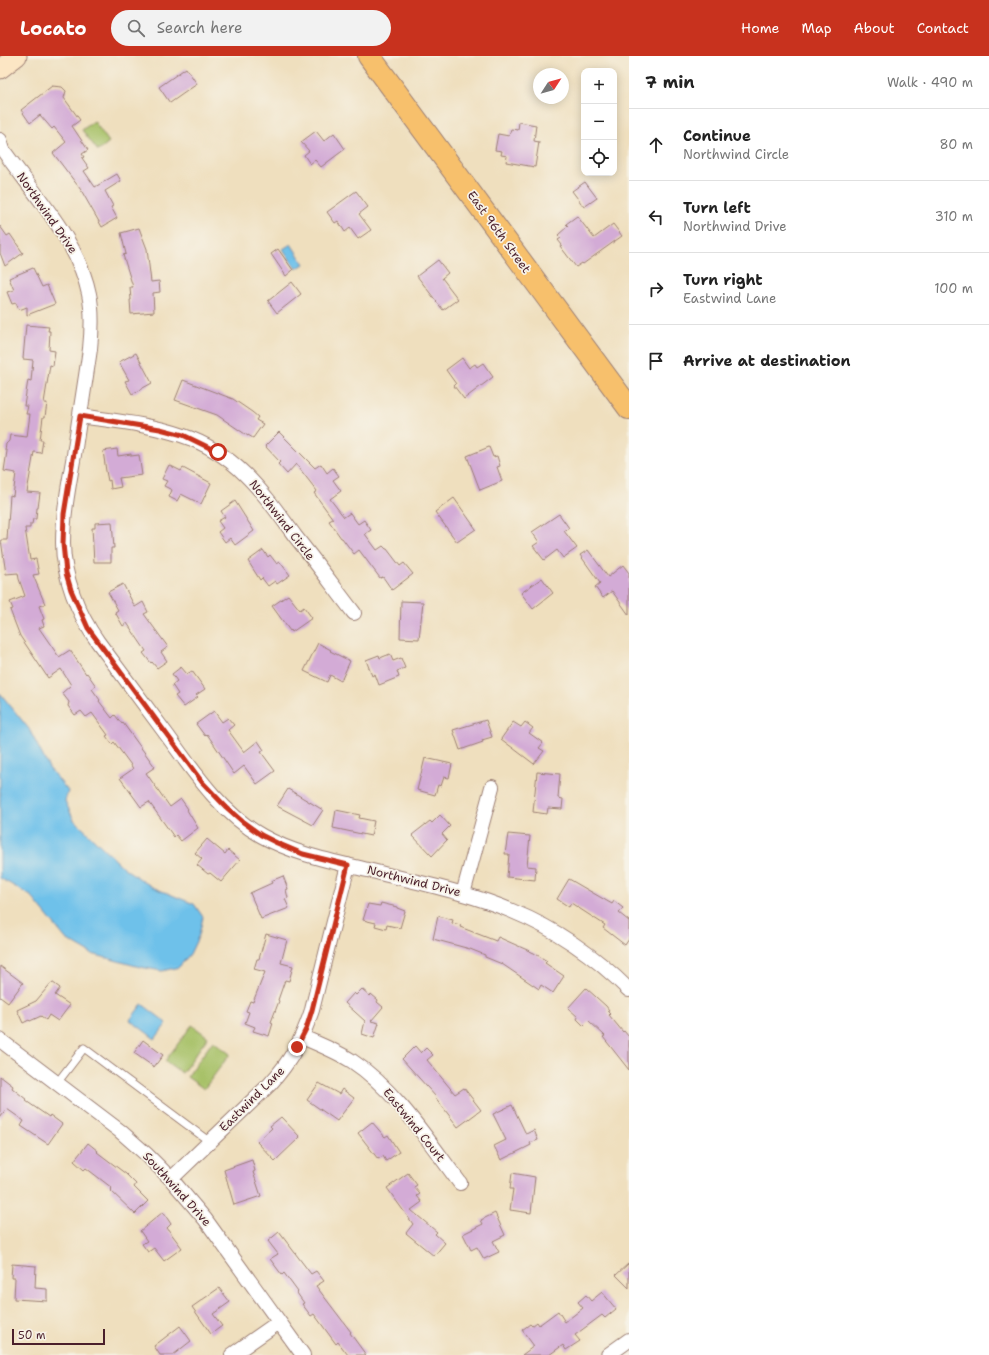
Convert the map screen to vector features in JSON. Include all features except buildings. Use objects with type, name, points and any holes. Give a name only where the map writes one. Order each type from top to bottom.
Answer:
[{"type":"main road","name":"East 96th Street","points":[[369,56],[629,408]]},
{"type":"street","points":[[0,68],[17,56]]},
{"type":"street","name":"Northwind Drive","points":[[1,146],[68,240],[77,256],[86,281],[92,313],[90,349],[64,514],[63,544],[71,590],[88,628],[202,782],[243,822],[261,835],[277,843],[303,854],[463,894],[512,911],[573,943],[592,957],[629,990]]},
{"type":"street","name":"Northwind Circle","points":[[80,416],[149,427],[183,435],[218,452],[233,462],[263,492],[354,613]]},
{"type":"street","points":[[463,894],[492,787]]},
{"type":"street","name":"Eastwind Lane","points":[[171,1178],[278,1076],[292,1057],[302,1037],[312,1010],[348,865]]},
{"type":"street","name":"Eastwind Court","points":[[302,1037],[337,1052],[352,1061],[379,1082],[399,1104],[460,1183]]},
{"type":"street","name":"Southwind Drive","points":[[0,1040],[133,1142],[171,1178],[205,1219],[303,1355]]},
{"type":"street","points":[[232,1355],[279,1322]]},
{"type":"street","points":[[608,1355],[629,1340]]},
{"type":"lane","points":[[57,1083],[84,1048],[210,1142]]},
{"type":"green space","points":[[94,121],[109,142],[98,151],[82,130]]},
{"type":"green space","points":[[192,1025],[208,1037],[182,1073],[165,1061]]},
{"type":"green space","points":[[213,1041],[230,1054],[204,1089],[187,1077]]},
{"type":"water","points":[[291,244],[304,264],[296,269],[283,249]]},
{"type":"water","points":[[0,693],[29,729],[49,768],[68,791],[65,801],[74,820],[124,868],[152,887],[194,904],[203,917],[199,935],[190,954],[179,967],[162,971],[140,967],[92,954],[66,939],[31,896],[0,878]]},
{"type":"water","points":[[142,1004],[167,1023],[155,1039],[130,1020]]},
{"type":"route","points":[[218,452],[183,435],[160,429],[80,416],[64,514],[63,544],[66,573],[71,590],[88,628],[202,782],[226,807],[261,835],[277,843],[303,854],[348,865],[312,1010],[306,1029],[297,1047]]}]
